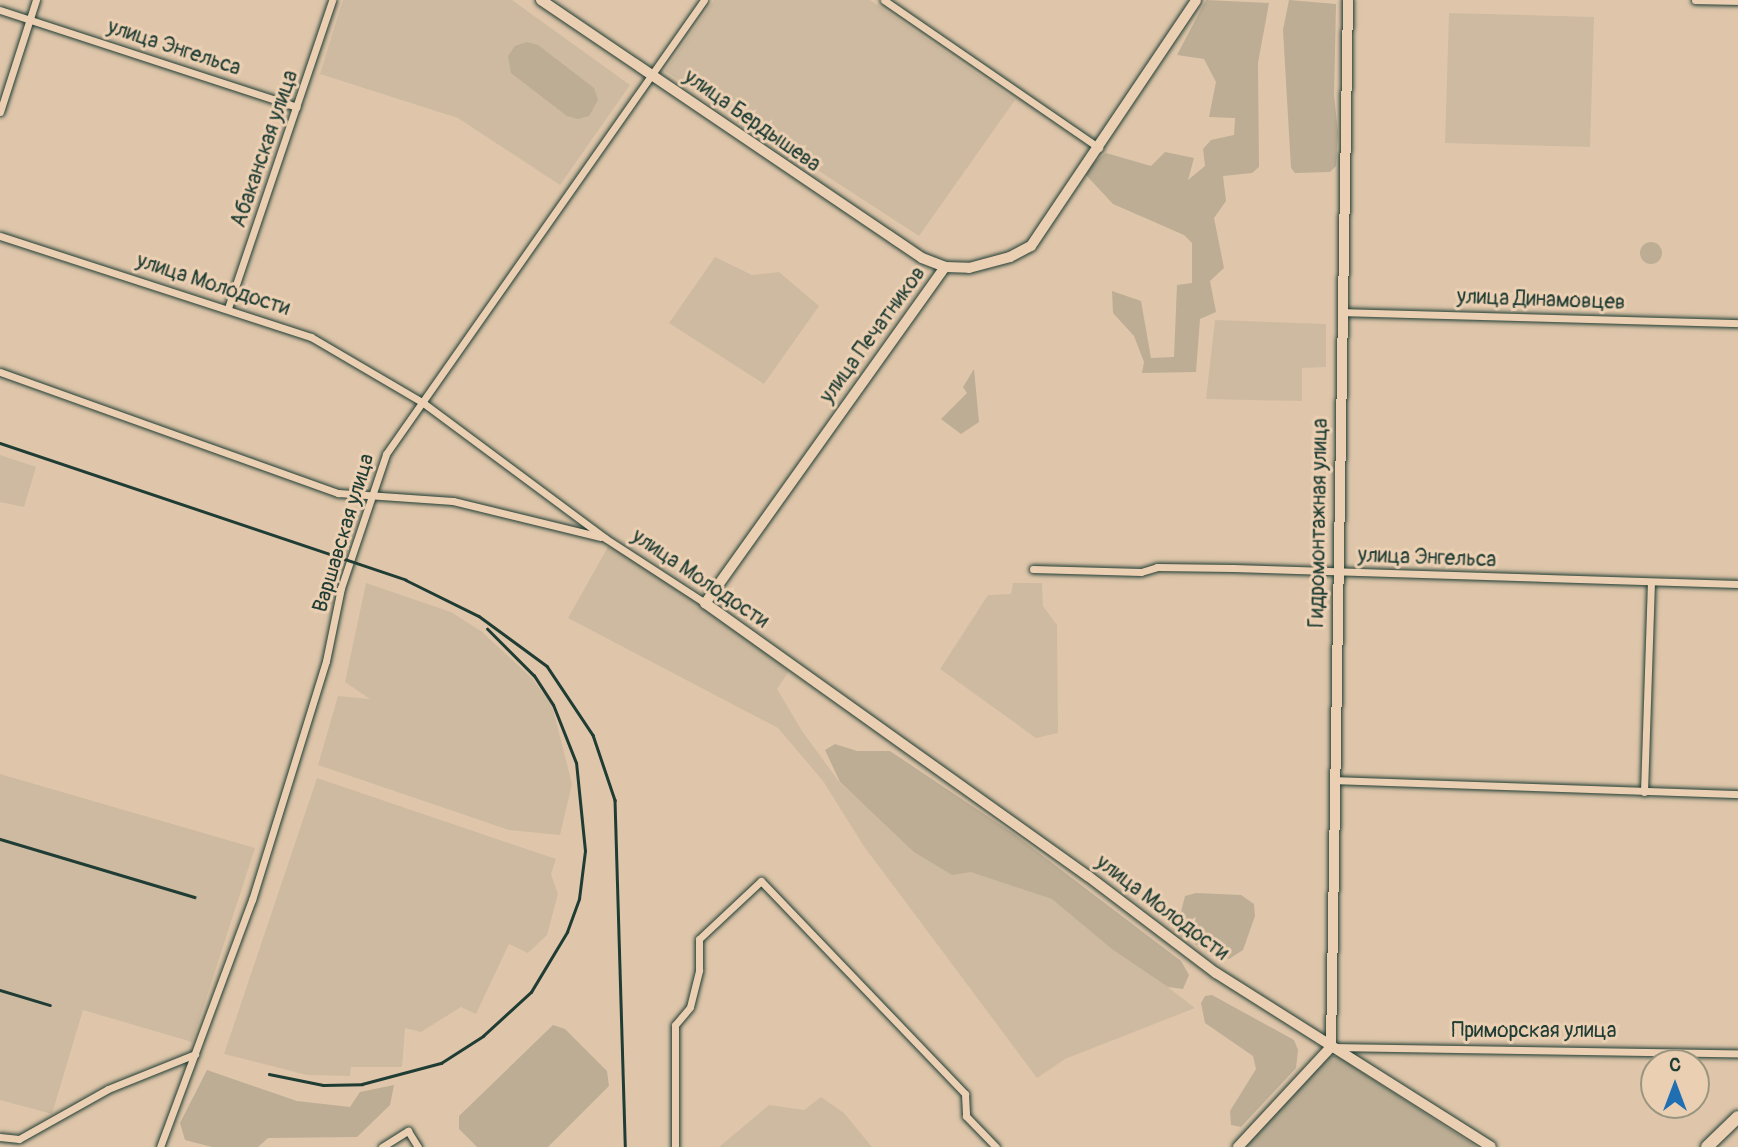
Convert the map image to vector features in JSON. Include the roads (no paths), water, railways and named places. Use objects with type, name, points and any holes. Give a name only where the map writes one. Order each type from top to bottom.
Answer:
[{"type":"highway","points":[[1707,1147],[1738,1117]]},
{"type":"street","points":[[0,112],[36,0]]},
{"type":"street","name":"Абаканская улица","points":[[228,308],[332,0]]},
{"type":"street","name":"улица Бердышева","points":[[541,0],[654,75],[820,192],[922,258],[945,267]]},
{"type":"street","name":"Варшавская улица","points":[[160,1147],[252,900],[289,782],[369,496],[386,454],[541,227],[654,75],[704,0]]},
{"type":"street","points":[[884,0],[1099,148]]},
{"type":"street","name":"улица Печатников","points":[[705,603],[945,267],[992,262],[1031,246],[1196,0]]},
{"type":"street","name":"Гидромонтажная улица","points":[[1331,1046],[1336,572],[1348,0]]},
{"type":"street","points":[[1695,0],[1738,1]]},
{"type":"street","name":"улица Энгельса","points":[[0,10],[297,107]]},
{"type":"street","name":"улица Молодости","points":[[0,236],[311,337],[422,402],[605,538],[705,603],[1088,876],[1216,973],[1491,1147]]},
{"type":"street","name":"улица Динамовцев","points":[[1342,312],[1738,323]]},
{"type":"street","points":[[0,372],[338,492],[453,501],[605,538]]},
{"type":"street","name":"улица Энгельса","points":[[1032,569],[1141,572],[1178,567],[1738,584]]},
{"type":"street","points":[[1644,792],[1651,583]]},
{"type":"street","points":[[1335,780],[1738,794]]},
{"type":"street","points":[[675,1147],[675,1025],[690,1007],[699,970],[699,939],[761,881],[965,1094],[966,1116],[996,1147]]},
{"type":"street","points":[[1238,1147],[1331,1046]]},
{"type":"street","name":"Приморская улица","points":[[1331,1046],[1738,1053]]},
{"type":"street","points":[[0,1137],[19,1139],[108,1089],[195,1054]]},
{"type":"street","points":[[382,1147],[408,1131],[418,1147]]},
{"type":"railway","points":[[0,443],[406,580],[479,616],[547,666],[593,735],[615,800],[625,1147]]},
{"type":"railway","points":[[269,1074],[323,1085],[362,1084],[441,1063],[483,1036],[531,992],[567,932],[579,899],[585,851],[576,763],[553,705],[534,676],[487,629]]},
{"type":"railway","points":[[0,839],[195,897]]},
{"type":"railway","points":[[0,990],[50,1005]]}]
